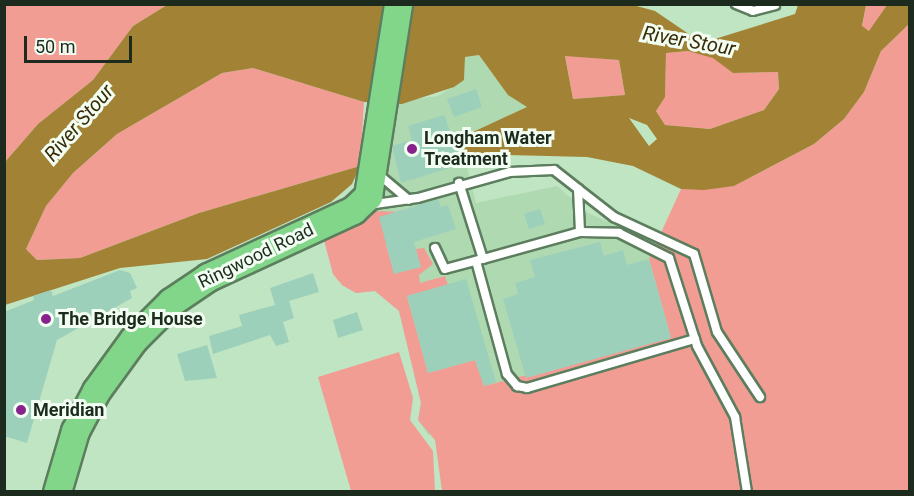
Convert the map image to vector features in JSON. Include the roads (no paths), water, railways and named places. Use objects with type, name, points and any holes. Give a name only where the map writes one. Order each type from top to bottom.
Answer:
[{"type":"highway","points":[[359,204],[374,185],[398,4]]},
{"type":"highway","name":"Ringwood Road","points":[[57,492],[75,431],[96,391],[133,340],[171,302],[208,277],[359,204]]},
{"type":"lane","points":[[736,4],[753,11],[775,5]]},
{"type":"lane","points":[[376,170],[385,184],[409,200]]},
{"type":"lane","points":[[359,204],[409,200],[459,183],[510,172],[554,170],[614,218],[694,254],[717,332],[760,398]]},
{"type":"lane","points":[[459,183],[507,374],[517,386],[527,388],[695,339]]},
{"type":"lane","points":[[578,189],[580,232]]},
{"type":"lane","points":[[435,248],[445,269],[580,232],[619,233],[669,258],[695,339],[735,417],[747,492]]},
{"type":"water","name":"River Stour","points":[[167,5],[633,5],[655,11],[702,43],[795,14],[798,5],[866,5],[862,26],[869,31],[887,5],[909,5],[909,24],[881,51],[864,92],[844,119],[814,144],[734,186],[704,190],[681,189],[633,166],[587,157],[464,154],[460,138],[527,107],[508,95],[479,55],[465,57],[464,80],[454,87],[402,104],[364,102],[253,68],[222,73],[117,134],[73,173],[46,206],[26,249],[37,260],[80,258],[199,213],[360,166],[352,184],[331,202],[207,259],[120,268],[5,305],[5,162],[38,124],[93,80],[133,26]],"holes":[[[688,51],[713,58],[733,73],[778,72],[779,89],[764,110],[710,129],[665,125],[656,111],[665,97],[666,53]],[[565,56],[619,60],[625,95],[573,99]],[[629,118],[647,125],[657,139],[649,146]]]},
{"type":"place","name":"Longham Water Treatment","points":[[412,149]]},
{"type":"place","name":"The Bridge House","points":[[46,319]]},
{"type":"place","name":"Meridian","points":[[21,410]]}]
